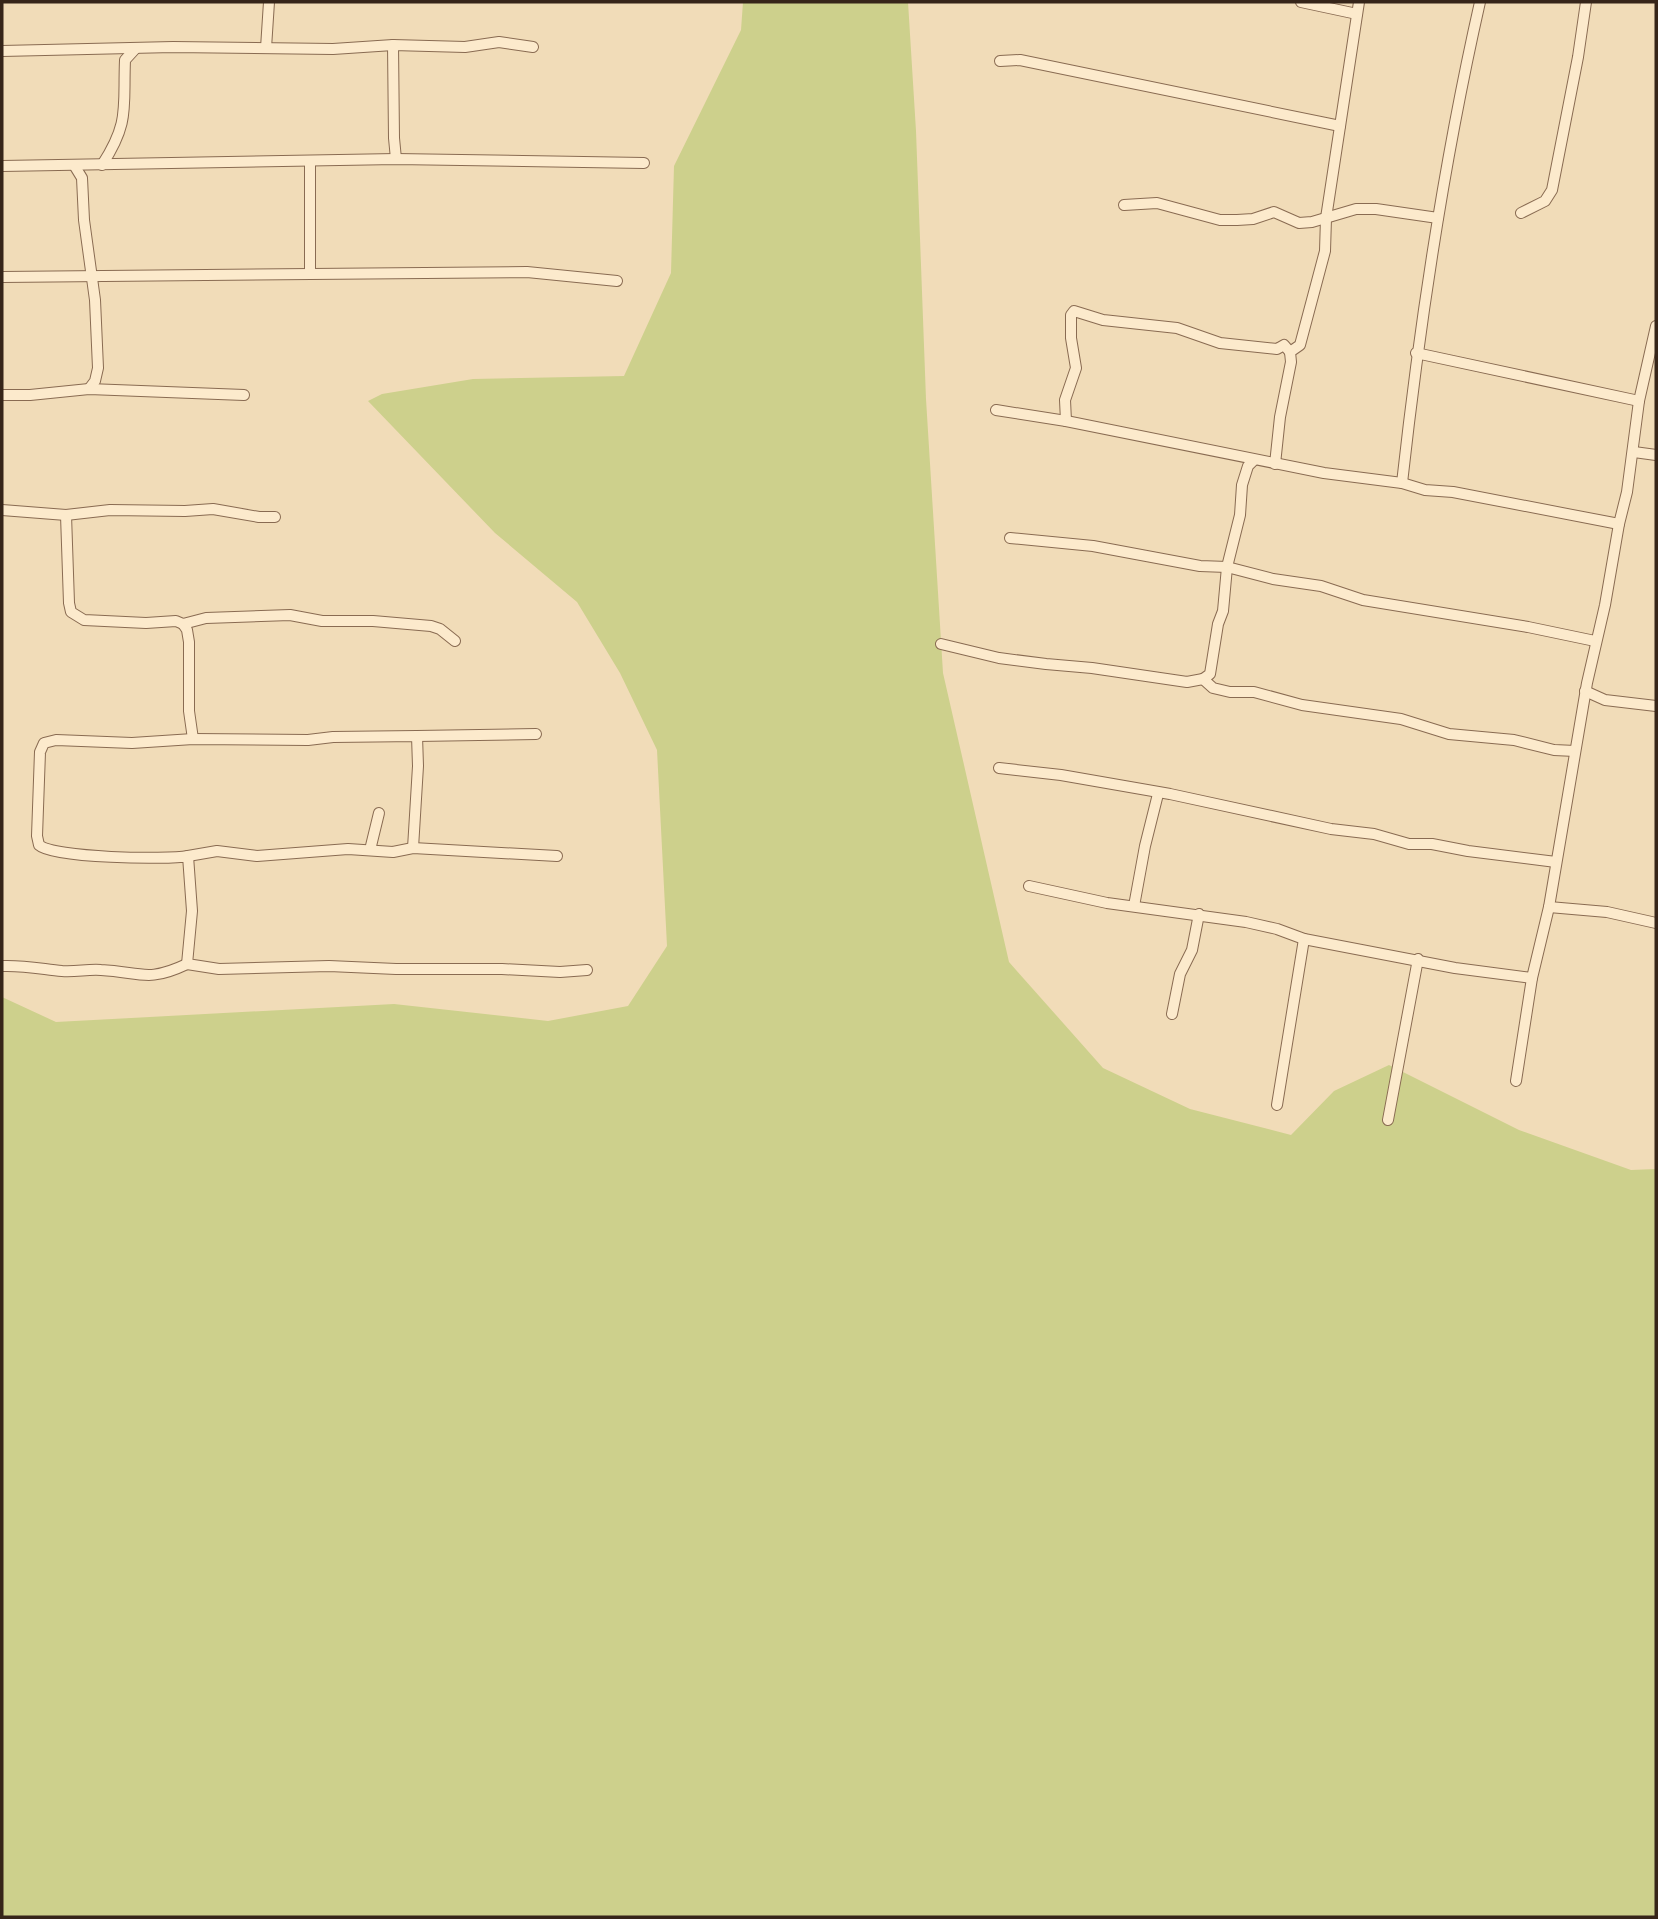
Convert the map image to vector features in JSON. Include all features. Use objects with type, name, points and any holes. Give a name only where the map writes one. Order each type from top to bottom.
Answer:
[{"type":"street","points":[[266,48],[269,2]]},
{"type":"street","points":[[1290,352],[1300,345],[1322,264],[1325,218],[1358,8],[1301,2]]},
{"type":"street","points":[[1402,483],[1416,353],[1437,218],[1480,2]]},
{"type":"street","points":[[1521,212],[1545,201],[1552,190],[1586,2]]},
{"type":"street","points":[[2,51],[116,48],[333,49],[394,45],[464,47],[499,42],[533,47]]},
{"type":"street","points":[[394,45],[396,159]]},
{"type":"street","points":[[102,164],[115,144],[125,113],[125,60],[116,48]]},
{"type":"street","points":[[125,60],[136,48]]},
{"type":"street","points":[[1000,61],[1020,60],[1340,126]]},
{"type":"street","points":[[2,166],[396,159],[644,163]]},
{"type":"street","points":[[310,161],[310,272]]},
{"type":"street","points":[[74,165],[82,178],[84,220],[93,276],[98,368],[95,381],[89,389]]},
{"type":"street","points":[[1124,205],[1157,203],[1220,220],[1253,219],[1274,212],[1299,223],[1356,209],[1376,209],[1437,218]]},
{"type":"street","points":[[2,277],[527,272],[617,281]]},
{"type":"street","points":[[1066,421],[1065,400],[1076,368],[1071,338],[1073,311],[1103,320],[1177,328],[1220,343],[1277,349],[1284,345],[1290,352],[1291,362],[1280,417],[1275,464]]},
{"type":"street","points":[[1516,1082],[1532,978],[1549,907],[1585,691],[1605,605],[1634,453],[1639,401],[1656,326]]},
{"type":"street","points":[[1416,353],[1639,401]]},
{"type":"street","points":[[2,395],[89,389],[244,395]]},
{"type":"street","points":[[996,410],[1066,421],[1324,473],[1402,483],[1425,490],[1453,492],[1619,524]]},
{"type":"street","points":[[1634,453],[1656,455]]},
{"type":"street","points":[[942,644],[999,657],[1092,667],[1187,682],[1210,674],[1245,475],[1254,460]]},
{"type":"street","points":[[2,510],[65,514],[110,510],[213,509],[275,517]]},
{"type":"street","points":[[65,514],[69,603],[71,612],[77,618],[146,623],[176,621],[183,624],[187,630],[189,711],[193,739]]},
{"type":"street","points":[[1010,538],[1093,546],[1200,566],[1227,567],[1273,579],[1321,586],[1363,600],[1595,640]]},
{"type":"street","points":[[183,624],[206,618],[290,615],[322,621],[373,621],[431,626],[440,629],[455,641]]},
{"type":"street","points":[[1203,678],[1213,688],[1230,692],[1254,692],[1303,705],[1401,719],[1449,734],[1514,740],[1554,750],[1575,751]]},
{"type":"street","points":[[1585,691],[1605,700],[1656,706]]},
{"type":"street","points":[[536,734],[333,737],[308,740],[193,739],[132,743],[56,740],[44,743],[40,752],[37,836],[39,845],[44,850],[61,854],[99,856],[188,856],[216,851],[257,856],[315,850],[393,852],[413,848],[557,856]]},
{"type":"street","points":[[413,848],[417,736]]},
{"type":"street","points":[[999,768],[1061,775],[1170,794],[1331,829],[1374,834],[1409,844],[1432,844],[1556,862]]},
{"type":"street","points":[[1134,906],[1158,794]]},
{"type":"street","points":[[370,850],[379,813]]},
{"type":"street","points":[[187,964],[192,911],[188,856]]},
{"type":"street","points":[[1029,886],[1107,903],[1199,914],[1278,929],[1304,939],[1455,968],[1532,978]]},
{"type":"street","points":[[1549,907],[1607,912],[1656,923]]},
{"type":"street","points":[[1172,1014],[1180,974],[1192,950],[1199,914]]},
{"type":"street","points":[[1277,1105],[1304,939]]},
{"type":"street","points":[[1388,1120],[1418,959]]},
{"type":"street","points":[[2,965],[26,965],[61,971],[97,970],[151,977],[187,964],[219,969],[329,966],[396,970],[587,970]]},
{"type":"green space","points":[[743,2],[908,2],[916,131],[926,399],[943,673],[1009,962],[1103,1068],[1190,1109],[1291,1135],[1334,1091],[1389,1065],[1519,1130],[1631,1170],[1656,1169],[1656,1917],[2,1917],[2,997],[56,1022],[394,1004],[548,1021],[628,1006],[667,946],[657,750],[620,673],[577,602],[495,533],[368,401],[382,394],[473,379],[624,376],[671,273],[674,166],[741,30]]}]
